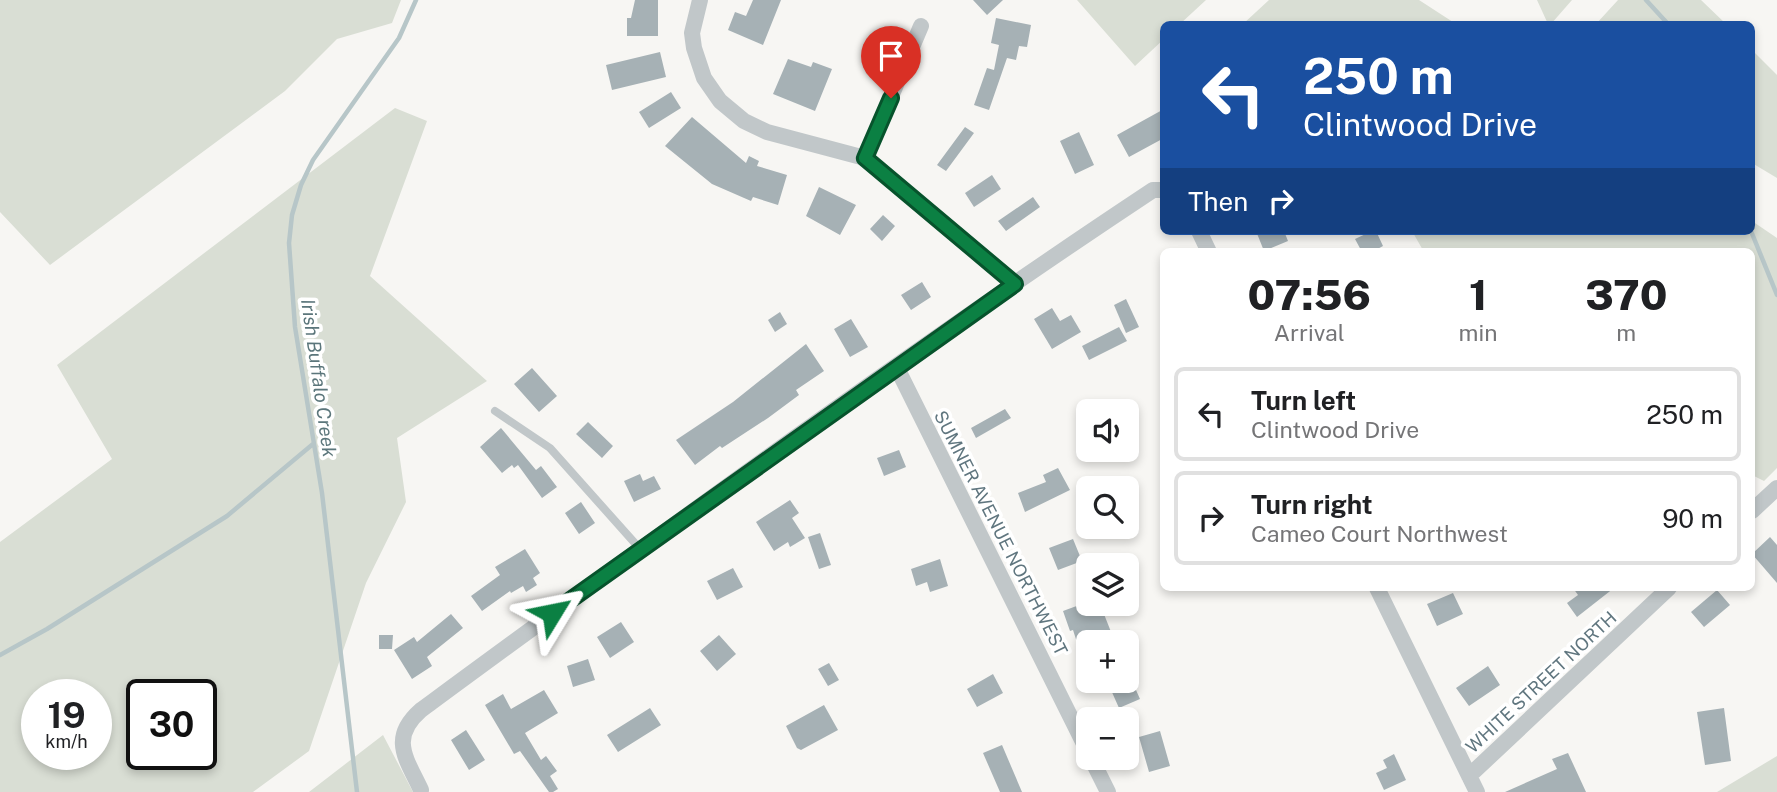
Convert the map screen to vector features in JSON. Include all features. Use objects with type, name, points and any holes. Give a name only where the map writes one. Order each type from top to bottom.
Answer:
[{"type":"street","points":[[700,0],[692,33],[694,48],[704,78],[720,101],[744,121],[767,132],[865,158],[1015,284]]},
{"type":"street","points":[[865,158],[921,26]]},
{"type":"street","points":[[421,790],[404,755],[401,738],[408,721],[641,550],[1015,284],[1153,190],[1160,190]]},
{"type":"street","name":"SUMNER AVENUE NORTHWEST","points":[[897,368],[1076,728]]},
{"type":"street","points":[[1755,508],[1777,488]]},
{"type":"street","points":[[1378,591],[1477,792]]},
{"type":"street","name":"WHITE STREET NORTH","points":[[1469,776],[1666,591]]},
{"type":"street","points":[[1097,770],[1108,792]]},
{"type":"lane","points":[[495,411],[550,448],[641,550]]},
{"type":"shaded area","points":[[0,0],[401,0],[392,23],[337,39],[285,91],[50,265],[0,212]]},
{"type":"shaded area","points":[[1077,0],[1206,0],[1183,21],[1160,21],[1160,43],[1135,66]]},
{"type":"shaded area","points":[[1269,0],[1419,0],[1451,21],[1246,21]]},
{"type":"shaded area","points":[[1537,0],[1572,0],[1554,21],[1547,21]]},
{"type":"shaded area","points":[[1618,0],[1701,0],[1723,21],[1599,21]]},
{"type":"shaded area","points":[[1755,53],[1777,75],[1777,178],[1755,165]]},
{"type":"shaded area","points":[[395,108],[427,121],[370,276],[487,381],[397,438],[406,502],[366,583],[309,751],[253,792],[0,792],[0,542],[112,459],[57,365]]},
{"type":"shaded area","points":[[1755,223],[1777,238],[1777,468],[1764,481],[1755,476],[1755,248],[1422,248],[1414,235],[1755,235]]},
{"type":"shaded area","points":[[383,735],[413,792],[309,792]]},
{"type":"shaded area","points":[[1777,756],[1777,792],[1717,792]]},
{"type":"building","points":[[635,0],[658,0],[658,36],[627,36],[627,18],[631,18]]},
{"type":"building","points":[[753,0],[781,0],[763,45],[728,30],[735,12],[746,16]]},
{"type":"building","points":[[973,0],[1003,0],[987,15]]},
{"type":"building","points":[[996,18],[1031,25],[1027,47],[1019,46],[1016,60],[1007,58],[989,110],[974,105],[987,68],[994,70],[999,45],[991,43]]},
{"type":"building","points":[[872,37],[884,43],[876,61],[863,55]]},
{"type":"building","points":[[660,52],[666,77],[612,90],[606,65]]},
{"type":"building","points":[[788,59],[811,67],[813,62],[832,69],[815,111],[773,94]]},
{"type":"building","points":[[671,92],[681,108],[649,128],[639,112]]},
{"type":"building","points":[[1160,111],[1160,140],[1129,157],[1117,135]]},
{"type":"building","points":[[692,117],[746,163],[749,156],[759,161],[757,166],[787,175],[778,205],[753,197],[751,201],[712,184],[665,146]]},
{"type":"building","points":[[965,127],[974,133],[946,171],[937,165]]},
{"type":"building","points":[[1079,132],[1094,165],[1075,174],[1060,141]]},
{"type":"building","points":[[992,175],[1001,189],[974,207],[965,193]]},
{"type":"building","points":[[819,187],[856,205],[840,235],[806,216]]},
{"type":"building","points":[[1033,197],[1040,207],[1006,231],[998,221]]},
{"type":"building","points":[[883,215],[895,226],[882,241],[870,229]]},
{"type":"building","points":[[1258,235],[1286,235],[1288,241],[1271,248],[1263,248]]},
{"type":"building","points":[[1364,235],[1378,235],[1383,246],[1360,248],[1355,239]]},
{"type":"building","points":[[922,282],[931,297],[911,310],[901,295]]},
{"type":"building","points":[[1126,299],[1139,327],[1126,333],[1114,305]]},
{"type":"building","points":[[1052,308],[1060,321],[1071,315],[1081,332],[1052,349],[1034,319]]},
{"type":"building","points":[[780,312],[787,324],[775,332],[768,320]]},
{"type":"building","points":[[851,319],[868,347],[850,357],[834,329]]},
{"type":"building","points":[[1119,327],[1127,341],[1089,360],[1082,346]]},
{"type":"building","points":[[806,344],[824,371],[796,390],[799,395],[768,418],[722,448],[720,446],[695,465],[676,440],[733,402]]},
{"type":"building","points":[[532,368],[557,396],[539,412],[514,384]]},
{"type":"building","points":[[1005,409],[1011,418],[976,438],[971,428]]},
{"type":"building","points":[[588,422],[613,446],[602,458],[576,434]]},
{"type":"building","points":[[501,428],[536,470],[541,466],[557,487],[542,498],[518,465],[514,468],[512,465],[502,473],[480,447]]},
{"type":"building","points":[[899,450],[906,467],[884,476],[877,458]]},
{"type":"building","points":[[1058,468],[1070,490],[1025,512],[1018,493],[1046,482],[1043,475]]},
{"type":"building","points":[[640,474],[643,481],[654,476],[661,489],[634,502],[624,481]]},
{"type":"building","points":[[790,500],[799,513],[792,518],[805,538],[790,547],[788,542],[774,551],[756,522]]},
{"type":"building","points":[[581,502],[595,523],[579,534],[565,513]]},
{"type":"building","points":[[820,533],[831,565],[819,569],[808,537]]},
{"type":"building","points":[[1770,537],[1777,545],[1777,583],[1755,557],[1755,551]]},
{"type":"building","points":[[1073,539],[1079,553],[1076,553],[1076,563],[1058,570],[1049,548]]},
{"type":"building","points":[[525,549],[540,573],[533,578],[537,585],[526,592],[523,586],[511,593],[510,591],[482,611],[471,596],[500,575],[495,567]]},
{"type":"building","points":[[940,559],[948,586],[930,592],[927,582],[916,586],[911,569]]},
{"type":"building","points":[[733,568],[743,587],[717,600],[707,581]]},
{"type":"building","points":[[1575,591],[1610,591],[1577,617],[1567,603],[1578,595]]},
{"type":"building","points":[[1716,591],[1730,605],[1704,627],[1691,612]]},
{"type":"building","points":[[1453,593],[1463,614],[1437,626],[1427,604]]},
{"type":"building","points":[[1076,606],[1076,616],[1105,616],[1110,630],[1076,630],[1076,639],[1063,611]]},
{"type":"building","points":[[451,614],[463,628],[427,657],[432,666],[412,679],[394,650],[414,637],[417,642]]},
{"type":"building","points":[[621,622],[634,642],[610,658],[597,637]]},
{"type":"building","points":[[379,635],[393,635],[392,649],[379,649]]},
{"type":"building","points":[[719,635],[736,654],[717,671],[700,651]]},
{"type":"building","points":[[588,659],[595,680],[573,687],[567,666]]},
{"type":"building","points":[[829,663],[839,680],[828,686],[818,669]]},
{"type":"building","points":[[1488,666],[1500,685],[1469,706],[1456,688]]},
{"type":"building","points":[[993,674],[1003,693],[977,707],[967,689]]},
{"type":"building","points":[[544,690],[558,713],[525,733],[541,760],[546,756],[557,771],[550,776],[558,789],[553,792],[549,792],[520,751],[514,754],[485,705],[503,694],[511,709]]},
{"type":"building","points":[[1112,693],[1137,693],[1140,699],[1119,707]]},
{"type":"building","points":[[824,705],[838,730],[801,750],[797,748],[786,726]]},
{"type":"building","points":[[650,708],[661,725],[618,752],[607,735]]},
{"type":"building","points":[[1724,708],[1731,761],[1705,765],[1697,712]]},
{"type":"building","points":[[466,730],[485,760],[469,770],[451,740]]},
{"type":"building","points":[[1160,731],[1170,766],[1149,772],[1139,737]]},
{"type":"building","points":[[1002,745],[1022,792],[1000,792],[983,753]]},
{"type":"building","points":[[1568,753],[1586,792],[1505,792],[1557,769],[1552,759]]},
{"type":"building","points":[[1394,754],[1406,780],[1384,790],[1376,773],[1387,768],[1383,760]]},
{"type":"waterway","name":"Irish Buffalo Creek","points":[[357,792],[322,493],[295,327],[289,243],[292,215],[301,185],[313,160],[399,38],[416,0]]},
{"type":"waterway","points":[[1646,0],[1665,21]]},
{"type":"waterway","points":[[1753,235],[1777,295]]},
{"type":"waterway","points":[[0,655],[47,629],[227,516],[313,444]]},
{"type":"route","points":[[552,613],[1015,284],[865,158],[891,98]]}]
